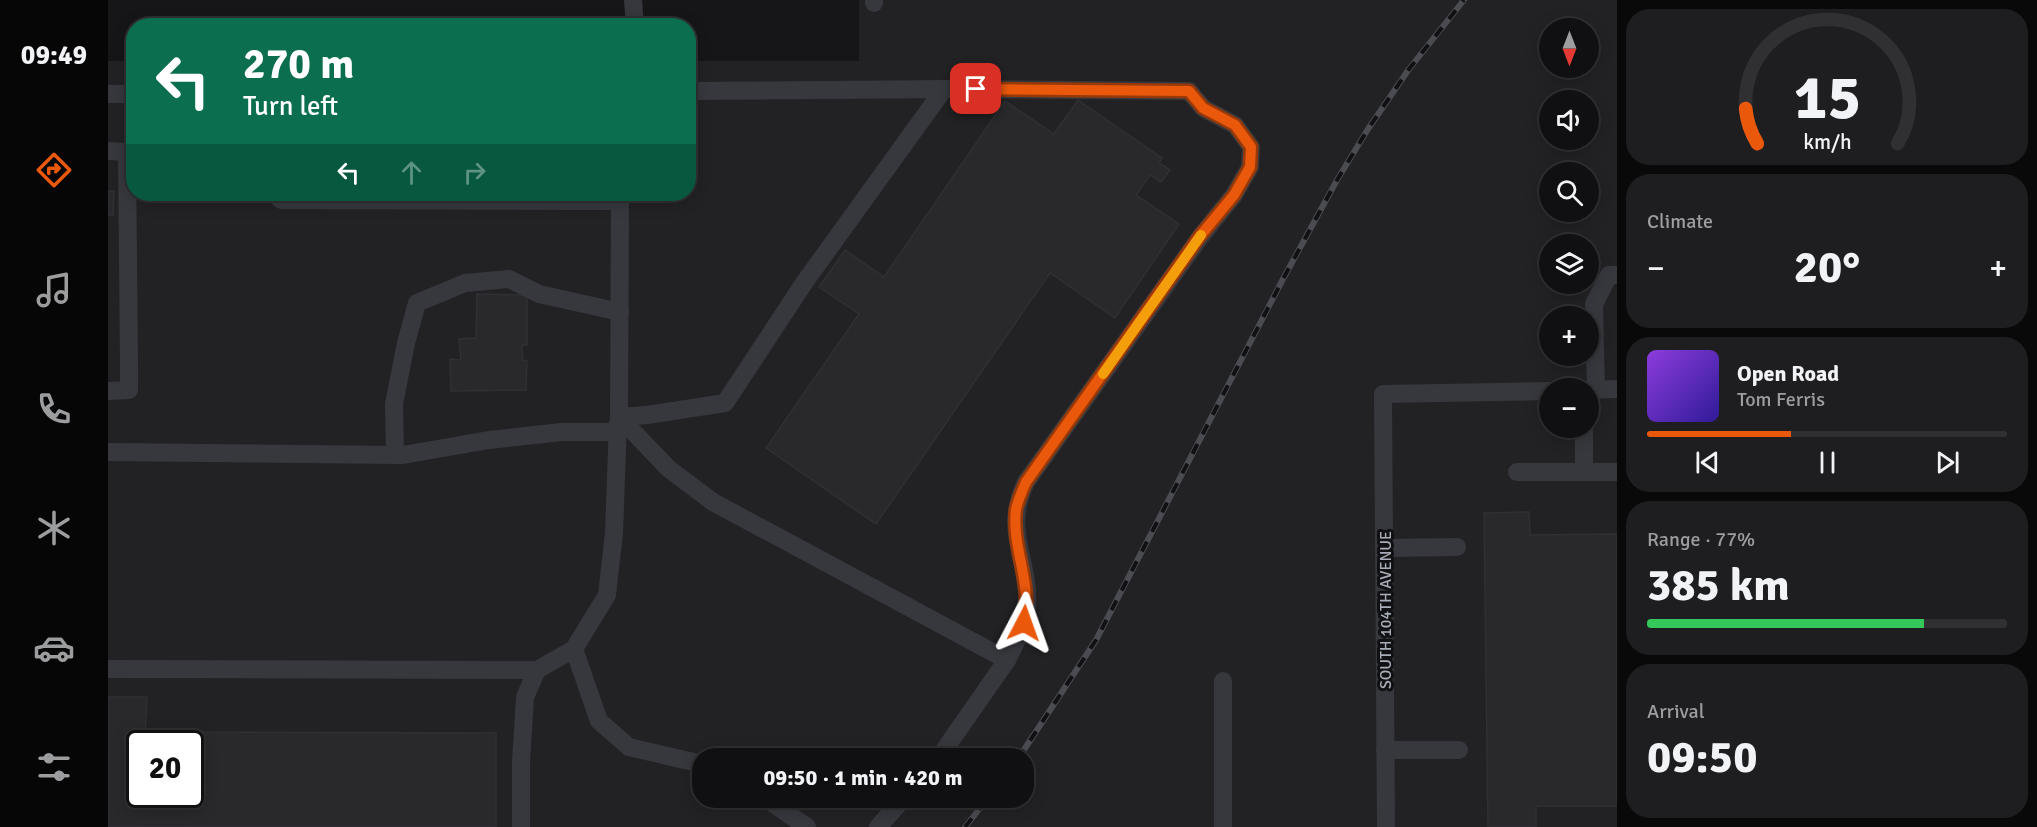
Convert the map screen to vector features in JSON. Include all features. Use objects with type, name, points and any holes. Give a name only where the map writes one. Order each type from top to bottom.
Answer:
[{"type":"street","points":[[633,0],[634,18]]},
{"type":"street","points":[[696,91],[944,89],[1189,91],[1203,108],[1235,125],[1251,147],[1250,167],[1234,195],[1200,236],[1026,482],[1017,507],[1016,535],[1026,588],[1027,608],[1024,623],[1007,660],[946,748]]},
{"type":"street","points":[[108,452],[403,455],[489,440],[618,424],[647,415],[725,403],[804,283],[944,89]]},
{"type":"street","points":[[108,94],[126,94]]},
{"type":"street","points":[[108,151],[126,152]]},
{"type":"street","points":[[108,391],[129,390],[127,201]]},
{"type":"street","points":[[108,669],[537,670],[574,649],[607,595],[614,533],[618,424],[620,201]]},
{"type":"street","points":[[1592,378],[1593,304],[1609,275],[1617,275]]},
{"type":"street","points":[[395,454],[394,404],[406,343],[417,303],[465,283],[509,279],[539,294],[620,312]]},
{"type":"street","points":[[1599,390],[1617,389]]},
{"type":"street","name":"SOUTH 104TH AVENUE","points":[[1386,827],[1383,394],[1539,391]]},
{"type":"street","points":[[618,424],[669,469],[713,502],[1007,660]]},
{"type":"street","points":[[1584,438],[1584,472]]},
{"type":"street","points":[[1517,472],[1617,472]]},
{"type":"street","points":[[1384,548],[1457,547]]},
{"type":"street","points":[[574,649],[599,721],[629,747],[692,762]]},
{"type":"street","points":[[521,827],[521,762],[525,697],[537,670]]},
{"type":"street","points":[[1223,681],[1224,827]]},
{"type":"street","points":[[1385,750],[1459,750]]},
{"type":"street","points":[[779,808],[807,827]]},
{"type":"street","points":[[878,827],[895,808]]},
{"type":"shaded area","points":[[859,0],[1617,0],[1617,827],[108,827],[108,61],[126,61],[126,201],[696,201],[696,61],[859,61]]},
{"type":"building","points":[[1078,100],[1162,158],[1159,163],[1170,170],[1161,182],[1150,175],[1136,195],[1179,224],[1115,318],[1050,273],[876,524],[766,448],[859,314],[819,287],[845,250],[884,277],[1005,101],[1054,134]]},
{"type":"building","points":[[108,191],[114,191],[113,215],[108,215]]},
{"type":"building","points":[[477,294],[527,295],[527,345],[522,345],[523,358],[521,360],[527,361],[526,390],[451,391],[450,359],[461,360],[459,339],[476,338]]},
{"type":"building","points":[[1529,512],[1530,535],[1617,534],[1617,806],[1536,806],[1536,827],[1488,827],[1484,513]]},
{"type":"building","points":[[108,697],[147,697],[145,730],[126,730],[126,808],[204,808],[204,732],[496,733],[496,827],[108,827]]},
{"type":"railway","points":[[1025,748],[1096,640],[1283,279],[1337,180],[1409,69],[1464,0]]},
{"type":"railway","points":[[965,827],[980,808]]},
{"type":"slow traffic","points":[[1103,374],[1201,235]]},
{"type":"route","points":[[976,89],[1189,91],[1203,108],[1235,125],[1251,147],[1250,167],[1234,195],[1200,236],[1026,482],[1017,507],[1016,526],[1027,598],[1024,623]]}]
